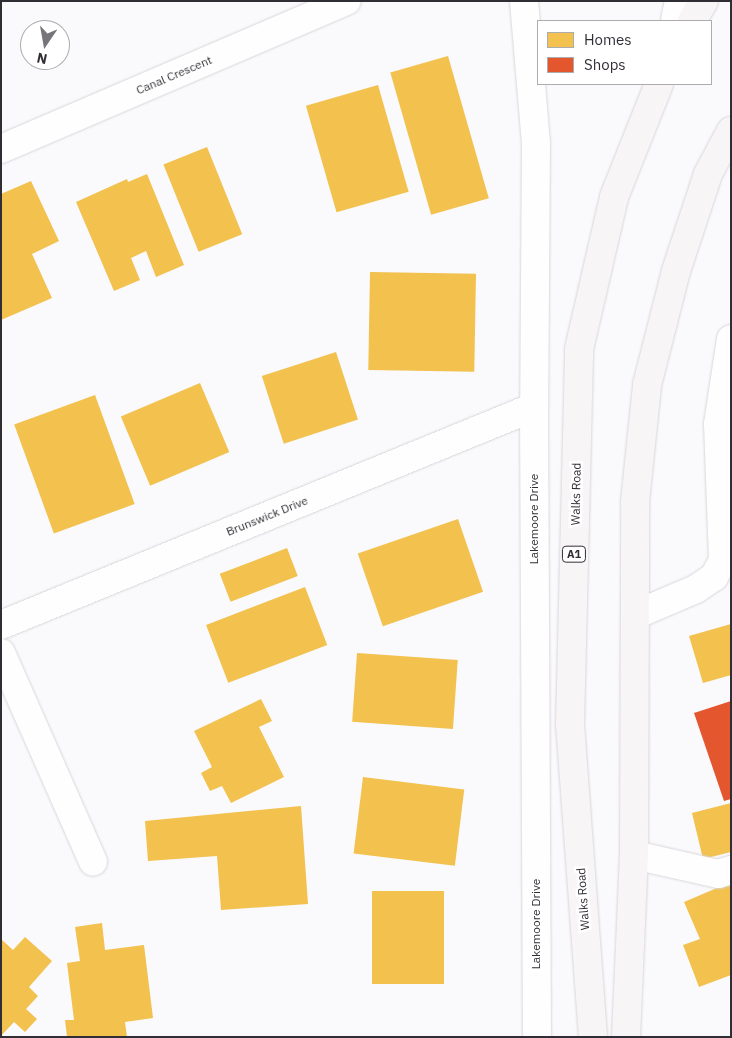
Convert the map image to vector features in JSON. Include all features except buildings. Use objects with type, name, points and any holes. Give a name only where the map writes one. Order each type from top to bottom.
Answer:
[{"type":"main road","points":[[693,20],[704,1]]},
{"type":"main road","name":"Walks Road","points":[[593,1037],[570,725],[579,348],[614,196],[659,85]]},
{"type":"main road","points":[[626,1037],[634,855],[635,502],[647,385],[676,271],[708,174],[731,131]]},
{"type":"street","name":"Canal Crescent","points":[[1,149],[347,1]]},
{"type":"street","name":"Lakemoore Drive","points":[[524,1],[536,143],[534,407],[537,1037]]},
{"type":"street","points":[[675,20],[679,1]]},
{"type":"street","points":[[635,615],[696,589],[714,577],[723,560],[718,424],[731,339]]},
{"type":"street","name":"Brunswick Drive","points":[[1,625],[534,407]]},
{"type":"street","points":[[1,652],[93,862]]},
{"type":"street","points":[[634,855],[718,874],[731,870]]}]
